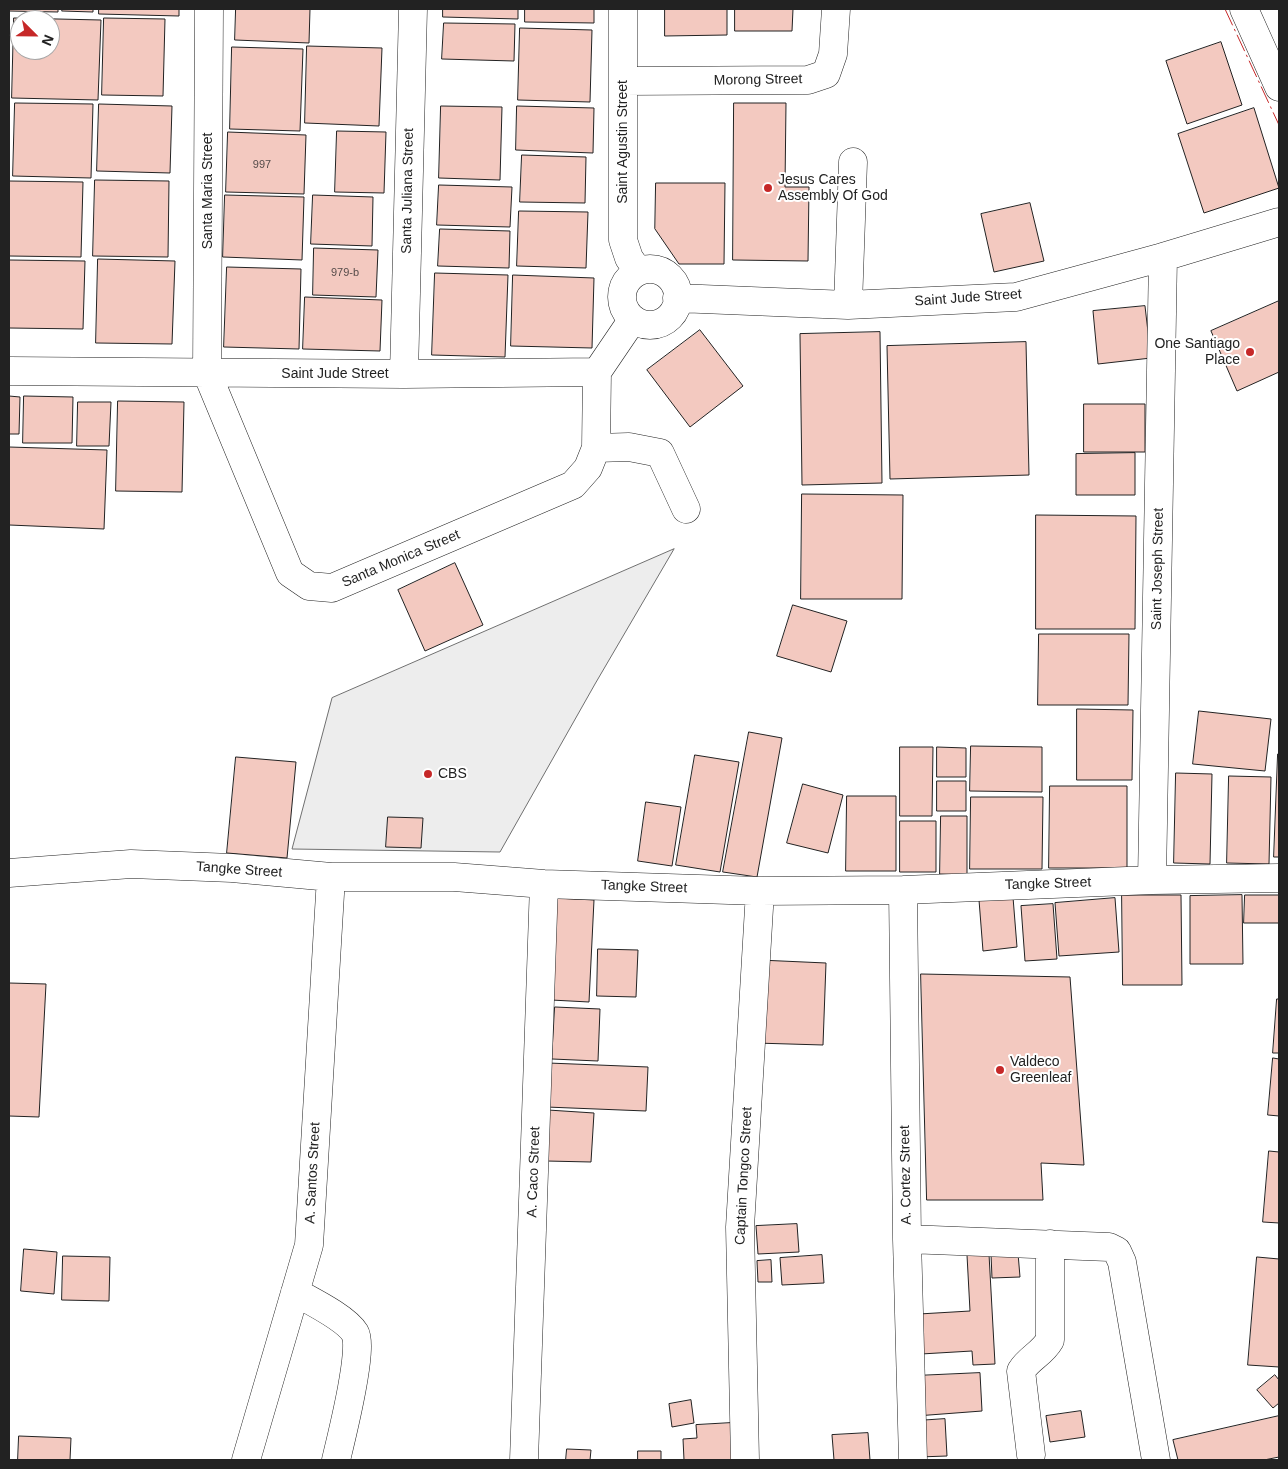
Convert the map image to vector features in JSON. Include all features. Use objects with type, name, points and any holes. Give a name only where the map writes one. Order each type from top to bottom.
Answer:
[{"type":"street","name":"Santa Maria Street","points":[[206,373],[209,9]]},
{"type":"street","name":"Santa Juliana Street","points":[[404,374],[413,9]]},
{"type":"street","name":"Saint Agustin Street","points":[[624,9],[623,240],[629,258],[638,271]]},
{"type":"street","name":"Morong Street","points":[[623,81],[808,80],[826,74],[833,54],[836,9]]},
{"type":"street","points":[[1244,9],[1279,87]]},
{"type":"street","points":[[848,305],[853,162]]},
{"type":"street","name":"Saint Jude Street","points":[[677,298],[848,305],[1016,297],[1163,257],[1279,222]]},
{"type":"street","name":"Saint Joseph Street","points":[[1152,880],[1163,257]]},
{"type":"street","points":[[648,269],[666,274],[672,280],[677,298],[675,308],[662,322],[642,324],[633,319],[627,312],[622,294],[630,276],[638,271],[648,269]]},
{"type":"street","points":[[597,372],[633,319]]},
{"type":"street","name":"Saint Jude Street","points":[[9,370],[404,374],[597,372]]},
{"type":"street","name":"Santa Monica Street","points":[[206,373],[290,573],[309,586],[332,588],[573,485],[588,468],[596,448],[597,372]]},
{"type":"street","points":[[596,448],[629,447],[660,453],[686,509]]},
{"type":"street","name":"Tangke Street","points":[[10,876],[131,864],[232,868],[331,877],[454,878],[544,884],[760,891],[903,890],[1152,880],[1279,878]]},
{"type":"street","name":"A. Santos Street","points":[[246,1460],[309,1245],[331,877]]},
{"type":"street","name":"A. Caco Street","points":[[524,1460],[544,884]]},
{"type":"street","name":"A. Cortez Street","points":[[903,890],[907,1238],[913,1460]]},
{"type":"street","name":"Captain Tongco Street","points":[[745,1460],[740,1227],[760,891]]},
{"type":"street","points":[[907,1238],[1109,1247],[1117,1250],[1122,1262],[1156,1460]]},
{"type":"street","points":[[1031,1456],[1021,1372],[1025,1366],[1045,1350],[1050,1340],[1050,1244]]},
{"type":"street","points":[[295,1292],[342,1320],[355,1333],[358,1340],[356,1367],[336,1460]]},
{"type":"shaded area","name":"CBS","points":[[674,549],[500,852],[292,849],[332,698]]},
{"type":"building","points":[[9,9],[58,9],[58,10],[9,11]]},
{"type":"building","points":[[63,9],[93,9],[93,12],[62,11]]},
{"type":"building","points":[[99,9],[179,9],[179,16],[99,14]]},
{"type":"building","points":[[236,9],[310,9],[309,43],[235,40]]},
{"type":"building","points":[[443,9],[518,9],[518,19],[443,17]]},
{"type":"building","points":[[525,9],[594,9],[594,23],[525,22]]},
{"type":"building","points":[[665,9],[727,9],[727,35],[665,36]]},
{"type":"building","points":[[735,9],[793,9],[792,31],[735,31]]},
{"type":"building","points":[[104,18],[165,19],[163,96],[102,95]]},
{"type":"building","points":[[60,19],[101,20],[98,100],[12,98],[13,60],[60,60]]},
{"type":"building","points":[[444,23],[515,24],[514,61],[442,59]]},
{"type":"building","points":[[520,28],[592,30],[590,102],[518,100]]},
{"type":"building","points":[[1221,42],[1242,105],[1187,124],[1166,61]]},
{"type":"building","points":[[307,46],[382,48],[379,126],[305,123]]},
{"type":"building","points":[[232,47],[303,49],[300,131],[230,129]]},
{"type":"building","points":[[15,103],[93,104],[91,178],[13,176]]},
{"type":"building","points":[[734,103],[786,103],[785,187],[809,187],[808,261],[733,260]]},
{"type":"building","points":[[99,104],[172,106],[170,173],[97,171]]},
{"type":"building","points":[[441,106],[502,107],[500,180],[439,178]]},
{"type":"building","points":[[517,106],[594,108],[593,153],[516,150]]},
{"type":"building","points":[[1254,108],[1279,188],[1204,213],[1178,134]]},
{"type":"building","points":[[337,131],[386,132],[384,193],[335,192]]},
{"type":"building","points":[[228,132],[306,135],[304,194],[226,192]]},
{"type":"building","points":[[522,155],[586,157],[585,203],[520,202]]},
{"type":"building","points":[[95,180],[169,181],[168,257],[93,256]]},
{"type":"building","points":[[9,181],[83,182],[81,257],[9,256]]},
{"type":"building","points":[[656,183],[725,183],[724,264],[679,264],[655,229]]},
{"type":"building","points":[[439,185],[512,187],[510,227],[437,225]]},
{"type":"building","points":[[225,195],[304,197],[302,260],[223,257]]},
{"type":"building","points":[[313,195],[373,197],[372,246],[311,244]]},
{"type":"building","points":[[1030,203],[1044,261],[994,272],[981,214]]},
{"type":"building","points":[[519,211],[588,212],[586,268],[517,266]]},
{"type":"building","points":[[440,229],[510,231],[509,268],[438,266]]},
{"type":"building","points":[[314,248],[378,250],[376,297],[313,295]]},
{"type":"building","points":[[98,259],[175,261],[172,344],[96,343]]},
{"type":"building","points":[[9,260],[85,261],[83,329],[9,328]]},
{"type":"building","points":[[227,267],[301,269],[299,349],[224,347]]},
{"type":"building","points":[[435,273],[508,275],[505,357],[432,355]]},
{"type":"building","points":[[513,275],[594,278],[592,348],[511,346]]},
{"type":"building","points":[[305,297],[382,300],[380,351],[303,349]]},
{"type":"building","name":"One Santiago Place","points":[[1279,301],[1279,372],[1237,391],[1211,331]]},
{"type":"building","points":[[1145,306],[1151,358],[1098,364],[1093,311]]},
{"type":"building","points":[[700,330],[743,386],[690,427],[647,370]]},
{"type":"building","points":[[880,332],[882,483],[802,485],[800,334]]},
{"type":"building","points":[[1026,342],[1029,475],[890,479],[887,346]]},
{"type":"building","points":[[9,396],[20,397],[19,434],[9,434]]},
{"type":"building","points":[[24,396],[73,397],[72,443],[23,443]]},
{"type":"building","points":[[118,401],[184,402],[182,492],[116,491]]},
{"type":"building","points":[[78,402],[111,402],[109,446],[77,446]]},
{"type":"building","points":[[1084,404],[1145,404],[1145,452],[1084,452]]},
{"type":"building","points":[[9,447],[107,450],[104,529],[9,525]]},
{"type":"building","points":[[1135,453],[1135,495],[1076,495],[1076,454]]},
{"type":"building","points":[[802,494],[903,495],[902,599],[801,599]]},
{"type":"building","points":[[1036,515],[1136,516],[1135,629],[1036,629]]},
{"type":"building","points":[[455,563],[483,625],[425,651],[398,590]]},
{"type":"building","points":[[793,605],[847,621],[831,672],[777,656]]},
{"type":"building","points":[[1039,634],[1129,634],[1128,705],[1038,705]]},
{"type":"building","points":[[1077,709],[1133,710],[1132,780],[1077,780]]},
{"type":"building","points":[[1199,711],[1271,719],[1265,771],[1193,764]]},
{"type":"building","points":[[749,732],[782,738],[757,877],[723,872]]},
{"type":"building","points":[[971,746],[1042,747],[1042,792],[970,791]]},
{"type":"building","points":[[900,747],[933,747],[932,816],[900,816]]},
{"type":"building","points":[[937,747],[966,748],[966,777],[937,777]]},
{"type":"building","points":[[1278,754],[1279,857],[1274,857]]},
{"type":"building","points":[[695,755],[739,762],[720,872],[676,865]]},
{"type":"building","points":[[236,757],[296,762],[287,858],[227,853]]},
{"type":"building","points":[[1176,773],[1212,774],[1210,864],[1174,863]]},
{"type":"building","points":[[1229,776],[1271,777],[1269,864],[1227,863]]},
{"type":"building","points":[[937,781],[966,781],[966,811],[937,811]]},
{"type":"building","points":[[803,784],[843,795],[828,853],[787,843]]},
{"type":"building","points":[[1050,786],[1127,786],[1127,868],[1049,868]]},
{"type":"building","points":[[847,796],[896,796],[896,871],[846,871]]},
{"type":"building","points":[[971,797],[1043,797],[1042,869],[970,869]]},
{"type":"building","points":[[646,802],[681,807],[672,866],[638,861]]},
{"type":"building","points":[[941,816],[967,816],[967,875],[940,874]]},
{"type":"building","points":[[388,817],[423,818],[421,848],[386,847]]},
{"type":"building","points":[[900,821],[936,821],[936,872],[900,872]]},
{"type":"building","points":[[1122,895],[1181,895],[1182,985],[1123,985]]},
{"type":"building","points":[[1242,895],[1243,964],[1190,964],[1190,896]]},
{"type":"building","points":[[1245,895],[1279,895],[1279,923],[1244,923]]},
{"type":"building","points":[[1013,897],[1017,947],[983,951],[979,900]]},
{"type":"building","points":[[556,898],[594,900],[589,1002],[551,1000]]},
{"type":"building","points":[[1115,898],[1119,952],[1059,956],[1055,903]]},
{"type":"building","points":[[1053,904],[1057,959],[1025,961],[1021,906]]},
{"type":"building","points":[[598,949],[638,950],[636,997],[597,996]]},
{"type":"building","points":[[759,960],[826,963],[823,1045],[755,1043]]},
{"type":"building","name":"Valdeco Greenleaf","points":[[921,974],[1070,977],[1084,1165],[1041,1163],[1043,1200],[927,1200]]},
{"type":"building","points":[[9,983],[46,984],[39,1117],[9,1116]]},
{"type":"building","points":[[1277,999],[1279,999],[1279,1053],[1273,1053]]},
{"type":"building","points":[[555,1007],[600,1009],[598,1061],[552,1059]]},
{"type":"building","points":[[1273,1058],[1279,1059],[1279,1116],[1268,1115]]},
{"type":"building","points":[[548,1063],[648,1067],[646,1111],[546,1107]]},
{"type":"building","points":[[548,1110],[594,1113],[591,1162],[546,1161]]},
{"type":"building","points":[[1269,1151],[1279,1152],[1279,1223],[1263,1222]]},
{"type":"building","points":[[797,1224],[799,1252],[758,1254],[756,1226]]},
{"type":"building","points":[[24,1249],[57,1252],[54,1294],[21,1291]]},
{"type":"building","points":[[1018,1253],[1020,1277],[992,1278],[991,1254]]},
{"type":"building","points":[[989,1254],[995,1364],[973,1365],[972,1351],[921,1354],[919,1314],[970,1311],[967,1255]]},
{"type":"building","points":[[822,1255],[824,1283],[782,1285],[780,1258]]},
{"type":"building","points":[[63,1256],[110,1257],[109,1301],[62,1300]]},
{"type":"building","points":[[1257,1257],[1279,1259],[1279,1367],[1248,1365]]},
{"type":"building","points":[[771,1260],[772,1282],[758,1282],[757,1261]]},
{"type":"building","points":[[980,1373],[982,1411],[916,1416],[914,1376]]},
{"type":"building","points":[[1275,1375],[1279,1380],[1279,1403],[1273,1408],[1257,1390]]},
{"type":"building","points":[[691,1400],[694,1423],[672,1427],[669,1404]]},
{"type":"building","points":[[1081,1411],[1085,1437],[1050,1442],[1046,1416]]},
{"type":"building","points":[[1279,1416],[1279,1457],[1264,1460],[1178,1460],[1173,1440]]},
{"type":"building","points":[[945,1419],[947,1456],[918,1457],[916,1421]]},
{"type":"building","points":[[731,1423],[734,1460],[684,1460],[683,1439],[697,1438],[696,1425]]},
{"type":"building","points":[[868,1433],[870,1460],[834,1460],[832,1435]]},
{"type":"building","points":[[19,1436],[71,1438],[70,1460],[18,1460]]},
{"type":"building","points":[[567,1449],[591,1450],[590,1460],[566,1460]]},
{"type":"building","points":[[638,1451],[661,1451],[661,1460],[638,1460]]},
{"type":"power","points":[[1225,9],[1279,125]]},
{"type":"place","name":"Jesus Cares Assembly Of God","points":[[768,188]]},
{"type":"place","name":"One Santiago Place","points":[[1250,352]]},
{"type":"place","name":"CBS","points":[[428,774]]},
{"type":"place","name":"Valdeco Greenleaf","points":[[1000,1070]]}]
